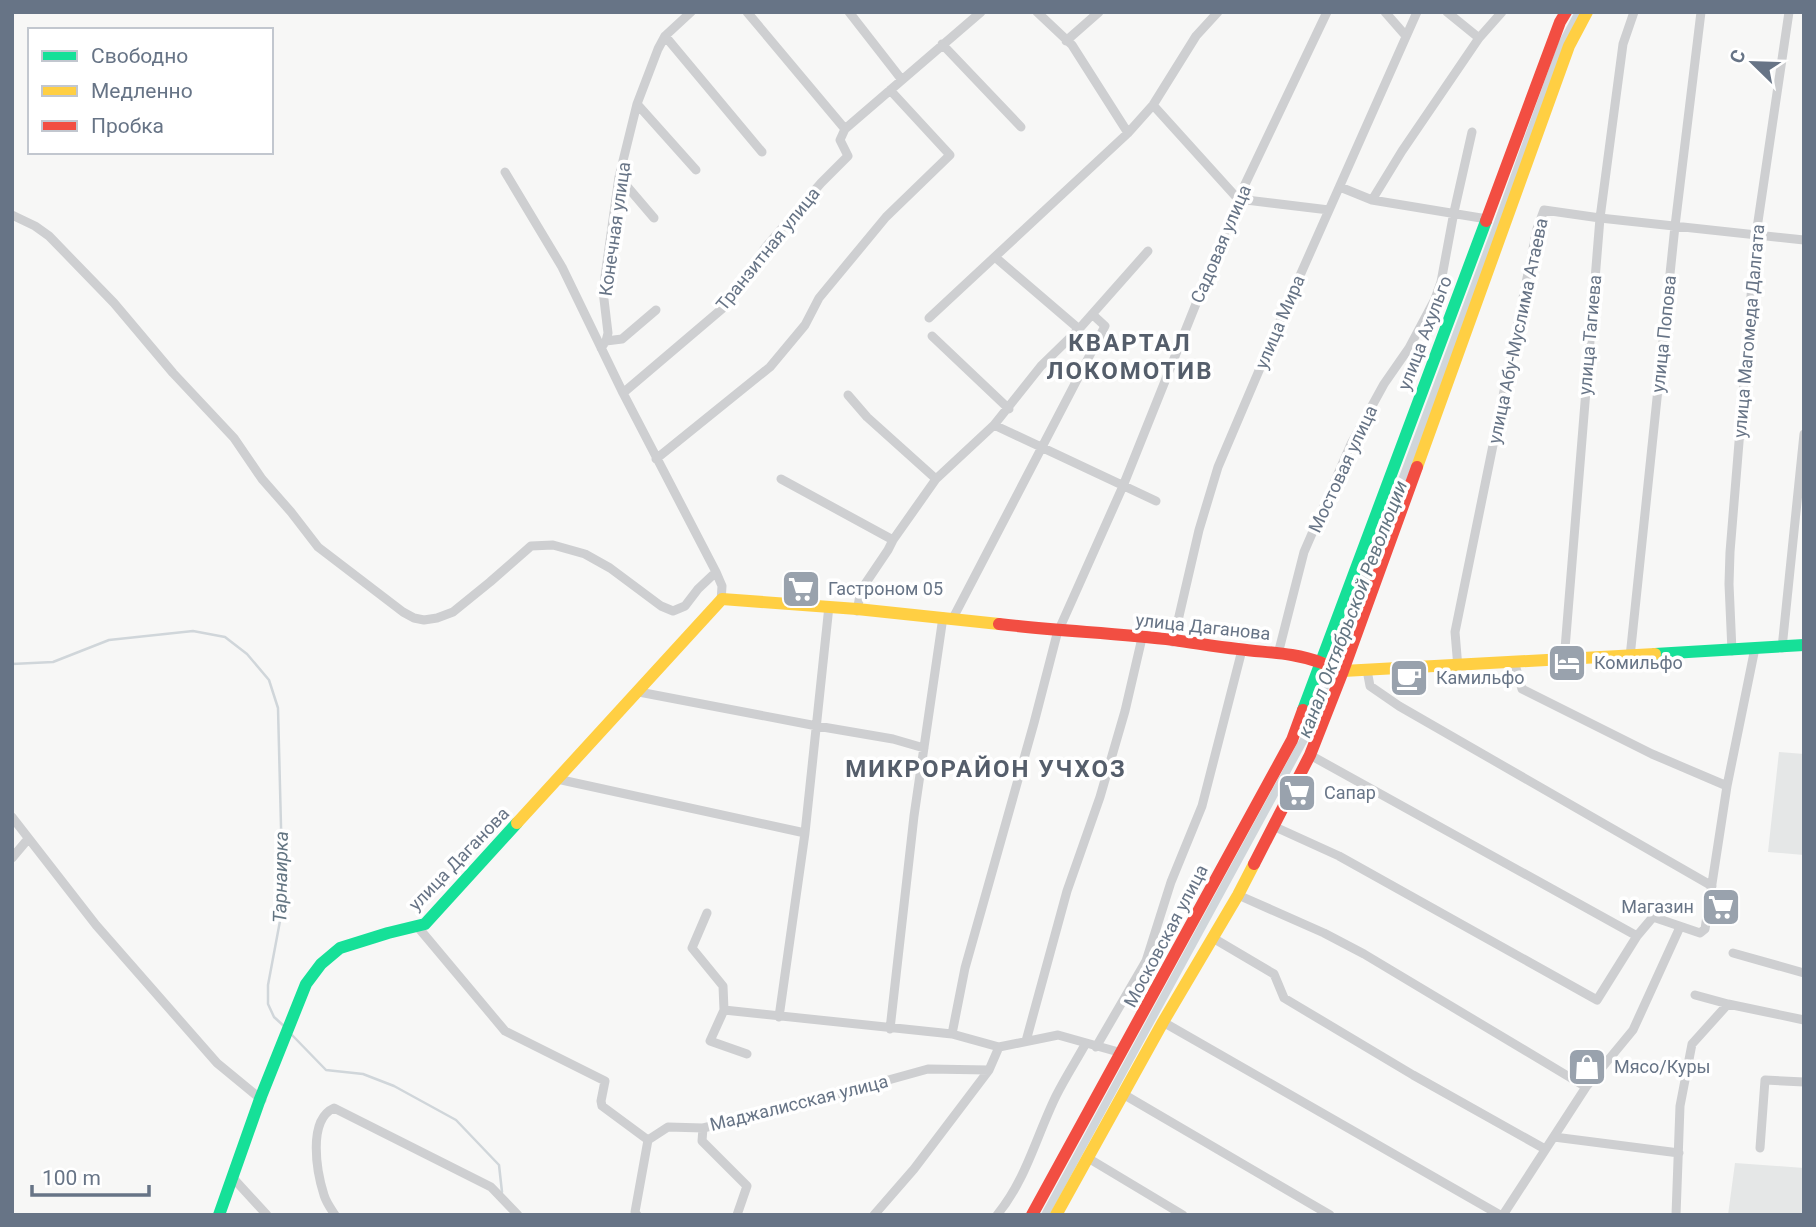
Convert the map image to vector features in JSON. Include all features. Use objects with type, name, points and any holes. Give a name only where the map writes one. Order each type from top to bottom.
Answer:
[{"type":"main road","name":"улица Ахульго","points":[[1320,665],[1566,12]]},
{"type":"main road","points":[[1056,1215],[1163,1022],[1238,895],[1310,755],[1342,674],[1569,46],[1587,12]]},
{"type":"main road","name":"улица Даганова","points":[[221,1215],[261,1099],[306,984],[321,964],[340,948],[425,924],[722,601],[829,607],[1057,633],[1142,638],[1278,653],[1309,658],[1342,674],[1804,646]]},
{"type":"main road","name":"Московская улица","points":[[1032,1215],[1292,740],[1320,665]]},
{"type":"street","name":"Конечная улица","points":[[691,12],[665,36],[637,104],[619,177],[603,291],[608,333],[603,345],[623,393],[716,572],[722,586],[722,601]]},
{"type":"street","points":[[747,12],[845,129],[976,13]]},
{"type":"street","points":[[849,12],[902,80]]},
{"type":"street","points":[[1037,12],[1072,45],[1128,133]]},
{"type":"street","points":[[1066,41],[1099,12]]},
{"type":"street","points":[[929,318],[1128,133],[1153,105],[1196,36],[1218,12]]},
{"type":"street","name":"Садовая улица","points":[[952,1034],[965,968],[1057,633],[1123,486],[1238,199],[1327,12]]},
{"type":"street","points":[[1385,12],[1406,36]]},
{"type":"street","name":"улица Мира","points":[[1174,641],[1199,530],[1219,467],[1417,12]]},
{"type":"street","points":[[1447,12],[1479,38]]},
{"type":"street","points":[[1372,200],[1479,38],[1502,12]]},
{"type":"street","name":"улица Тагиева","points":[[1564,660],[1600,218],[1623,44],[1634,12]]},
{"type":"street","name":"улица Попова","points":[[1630,656],[1675,226],[1701,12]]},
{"type":"street","name":"улица Магомеда Далгата","points":[[1732,650],[1730,552],[1756,235],[1788,12]]},
{"type":"street","points":[[665,36],[762,152]]},
{"type":"street","points":[[942,44],[1021,127]]},
{"type":"street","points":[[656,459],[770,367],[805,325],[819,298],[886,217],[950,155],[890,90]]},
{"type":"street","points":[[637,104],[696,170]]},
{"type":"street","points":[[1153,105],[1238,199],[1329,210]]},
{"type":"street","name":"Транзитная улица","points":[[623,393],[723,308],[765,248],[848,156],[840,140],[845,129]]},
{"type":"street","name":"Мостовая улица","points":[[1278,653],[1304,552],[1346,456],[1384,384],[1409,348],[1435,299],[1441,282],[1472,132]]},
{"type":"street","points":[[505,172],[562,267],[603,345],[622,339],[656,310]]},
{"type":"street","points":[[619,177],[654,218]]},
{"type":"street","points":[[1340,187],[1372,200],[1487,219]]},
{"type":"street","name":"улица Абу-Муслима Атаева","points":[[1458,667],[1455,632],[1537,229],[1544,210],[1804,240]]},
{"type":"street","points":[[12,215],[49,236],[114,303],[173,373],[234,438],[262,479],[317,547],[388,602],[414,618],[424,620],[453,612],[531,546],[553,545],[585,554],[610,568],[661,606],[673,611],[685,606],[716,572]]},
{"type":"street","points":[[857,610],[861,590],[936,479],[995,425],[1041,366],[1079,329],[1148,251]]},
{"type":"street","points":[[996,257],[1079,329]]},
{"type":"street","points":[[890,1029],[914,816],[948,619],[1105,326],[1092,314]]},
{"type":"street","points":[[932,336],[1009,409]]},
{"type":"street","points":[[848,395],[867,417],[936,479]]},
{"type":"street","points":[[995,425],[1156,501]]},
{"type":"street","points":[[1782,647],[1804,434]]},
{"type":"street","points":[[781,479],[893,540]]},
{"type":"street","points":[[779,1017],[805,833],[829,607]]},
{"type":"street","points":[[1026,1041],[1068,891],[1100,797],[1142,638]]},
{"type":"street","points":[[1273,826],[1339,856],[1597,1000],[1637,936],[1653,917],[1700,933],[1705,929],[1727,786],[1755,649]]},
{"type":"street","points":[[1096,1046],[1146,961],[1171,882],[1202,806],[1242,651]]},
{"type":"street","points":[[1515,663],[1522,689],[1652,754],[1727,786]]},
{"type":"street","points":[[1367,672],[1370,686],[1399,706],[1712,886]]},
{"type":"street","points":[[638,691],[893,739],[924,748]]},
{"type":"street","points":[[1310,755],[1637,936]]},
{"type":"street","points":[[559,779],[805,833]]},
{"type":"street","points":[[12,817],[96,925],[217,1063],[261,1099]]},
{"type":"street","points":[[12,858],[28,839]]},
{"type":"street","points":[[1238,895],[1364,954],[1586,1087]]},
{"type":"street","points":[[707,913],[692,948],[723,986],[724,1010],[710,1041],[747,1054]]},
{"type":"street","points":[[418,927],[505,1031],[605,1082],[602,1106],[648,1140],[635,1212],[637,1215]]},
{"type":"street","points":[[1163,1022],[1502,1215],[1586,1087],[1633,1030],[1680,927]]},
{"type":"street","points":[[1213,938],[1274,974],[1284,998],[1545,1149]]},
{"type":"street","points":[[1733,953],[1804,973]]},
{"type":"street","points":[[1695,995],[1804,1020]]},
{"type":"street","points":[[1676,1215],[1680,1106],[1692,1044],[1728,1004]]},
{"type":"street","points":[[724,1010],[952,1034],[999,1047],[1058,1035],[1122,1053]]},
{"type":"street","points":[[997,1215],[1008,1202],[1030,1162],[1056,1096],[1086,1043]]},
{"type":"street","points":[[874,1215],[915,1169],[989,1070],[999,1047]]},
{"type":"street","name":"Маджалисская улица","points":[[648,1140],[668,1127],[703,1128],[928,1069],[989,1070]]},
{"type":"street","points":[[1760,1148],[1765,1080],[1804,1082]]},
{"type":"street","points":[[1123,1094],[1330,1215]]},
{"type":"street","points":[[335,1215],[325,1198],[317,1161],[321,1120],[326,1112],[334,1108],[491,1187],[518,1215]]},
{"type":"street","points":[[703,1128],[702,1141],[747,1186],[737,1215]]},
{"type":"street","points":[[1554,1136],[1679,1153]]},
{"type":"street","points":[[1088,1158],[1183,1215]]},
{"type":"street","points":[[233,1178],[267,1215]]},
{"type":"shaded area","points":[[1779,752],[1804,754],[1804,855],[1768,852]]},
{"type":"shaded area","points":[[1735,1163],[1804,1168],[1804,1215],[1728,1215]]},
{"type":"waterway","name":"канал Октябрьской Революции","points":[[1045,1215],[1308,732],[1562,44],[1579,12]]},
{"type":"waterway","name":"Тарнаирка","points":[[12,664],[53,662],[109,640],[193,631],[225,637],[247,654],[269,680],[278,708],[283,905],[268,985],[268,1004],[274,1017],[285,1027]]},
{"type":"waterway","name":"Тарнаирка","points":[[292,1035],[326,1070],[363,1074],[394,1086],[456,1120],[499,1165],[502,1192]]},
{"type":"traffic: fast","points":[[1303,710],[1486,221]]},
{"type":"traffic: fast","points":[[1655,654],[1804,645]]},
{"type":"traffic: fast","points":[[219,1215],[260,1099],[306,984],[321,964],[340,948],[425,924],[517,823]]},
{"type":"traffic: slow","points":[[1417,467],[1569,46],[1587,12]]},
{"type":"traffic: slow","points":[[517,823],[722,599],[857,609],[999,624]]},
{"type":"traffic: slow","points":[[1322,663],[1343,671],[1655,654]]},
{"type":"traffic: slow","points":[[1056,1215],[1254,864]]},
{"type":"traffic: jam","points":[[1486,221],[1566,12]]},
{"type":"traffic: jam","points":[[1254,864],[1310,755],[1417,467]]},
{"type":"traffic: jam","points":[[999,624],[1174,640],[1290,655],[1322,663]]},
{"type":"traffic: jam","points":[[1032,1215],[1292,740],[1303,710]]},
{"type":"place","name":"Гастроном 05","points":[[801,589]]},
{"type":"place","name":"Комильфо","points":[[1567,663]]},
{"type":"place","name":"Камильфо","points":[[1409,678]]},
{"type":"place","name":"Сапар","points":[[1297,793]]},
{"type":"place","name":"Магазин","points":[[1721,907]]},
{"type":"place","name":"Мясо/Куры","points":[[1587,1067]]},
{"type":"district","name":"КВАРТАЛ ЛОКОМОТИВ","points":[[1130,357]]},
{"type":"district","name":"МИКРОРАЙОН УЧХОЗ","points":[[986,769]]}]
